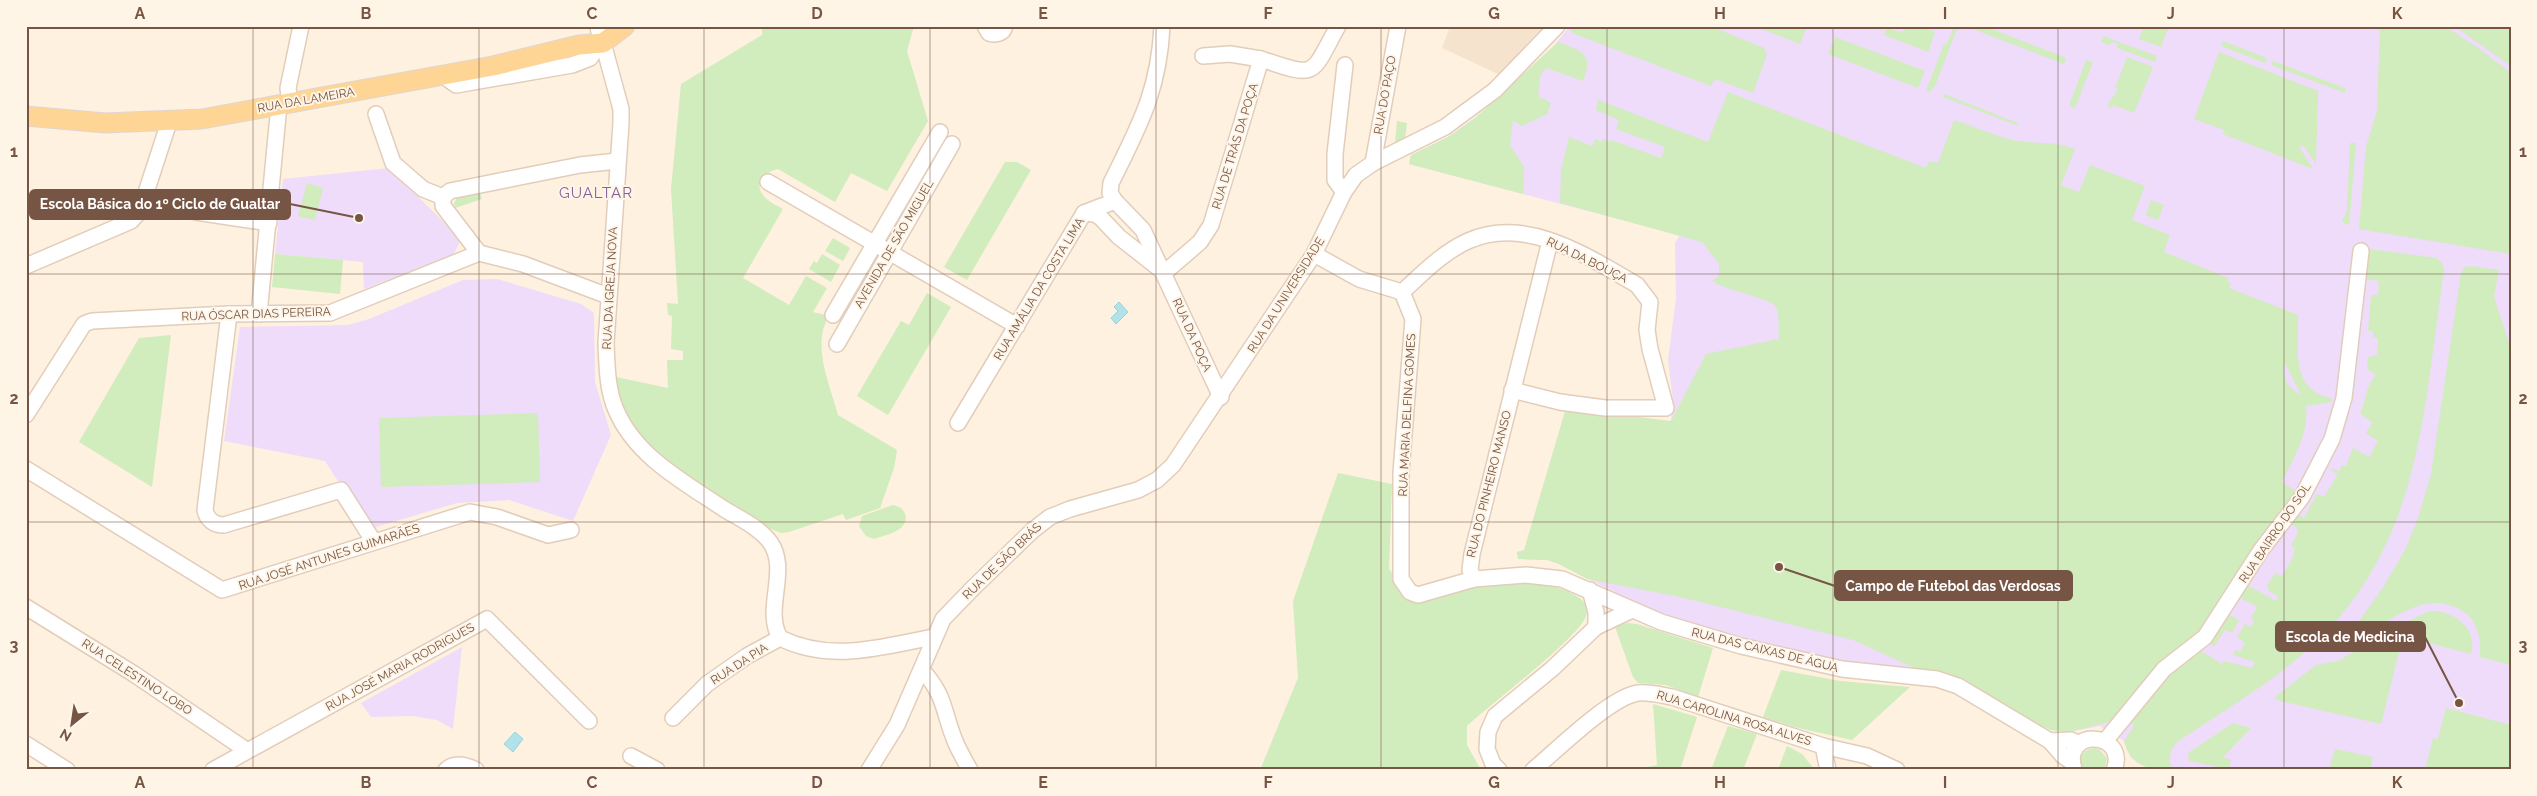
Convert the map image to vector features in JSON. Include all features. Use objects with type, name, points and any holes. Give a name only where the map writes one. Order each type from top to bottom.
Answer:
[{"type":"main road","name":"RUA DA LAMEIRA","points":[[26,116],[105,123],[169,122],[202,119],[442,75],[579,45],[605,35]]},
{"type":"street","points":[[259,314],[285,104],[301,26]]},
{"type":"street","points":[[985,26],[989,33],[996,34],[1002,32],[1005,26]]},
{"type":"street","points":[[1114,201],[1110,193],[1112,183],[1145,115],[1155,85],[1161,52],[1162,26]]},
{"type":"street","points":[[1203,56],[1230,54],[1261,59],[1303,72],[1311,71],[1317,64],[1338,26]]},
{"type":"street","name":"RUA DO PAÇO","points":[[1373,163],[1398,26]]},
{"type":"street","name":"RUA DA UNIVERSIDADE","points":[[1220,397],[1314,254],[1344,192],[1356,175],[1373,163],[1445,127],[1495,90],[1558,26]]},
{"type":"street","points":[[442,75],[456,85],[572,65],[590,58],[605,35]]},
{"type":"street","name":"RUA DA IGREJA NOVA","points":[[605,35],[620,109],[606,343],[608,377],[615,409],[633,439],[646,453],[677,477],[758,530],[770,542],[776,552],[774,628],[780,638]]},
{"type":"street","name":"RUA DE TRÁS DA POÇA","points":[[1164,273],[1200,242],[1211,225],[1261,59]]},
{"type":"street","points":[[1344,192],[1335,180],[1335,154],[1345,65]]},
{"type":"street","points":[[376,114],[393,162],[424,188],[443,197]]},
{"type":"street","points":[[26,266],[130,222],[140,211],[169,122]]},
{"type":"street","name":"AVENIDA DE SÃO MIGUEL","points":[[834,315],[940,132]]},
{"type":"street","name":"AVENIDA DE SÃO MIGUEL","points":[[837,344],[952,144]]},
{"type":"street","points":[[608,296],[523,264],[479,254],[443,206],[443,197],[450,191],[474,185],[580,164],[618,162]]},
{"type":"street","points":[[768,182],[1017,326]]},
{"type":"street","name":"RUA AMÁLIA DA COSTA LIMA","points":[[958,423],[1084,213],[1114,201]]},
{"type":"street","name":"RUA DA POÇA","points":[[1114,201],[1143,230],[1220,397]]},
{"type":"street","points":[[196,212],[269,223]]},
{"type":"street","name":"RUA DA POÇA","points":[[1084,213],[1094,214],[1101,218],[1119,237],[1164,273]]},
{"type":"street","name":"RUA DA BOUÇA","points":[[1402,292],[1440,259],[1466,241],[1488,233],[1528,234],[1550,241],[1637,285],[1647,297],[1650,302],[1647,330],[1650,349],[1666,408],[1605,408],[1560,402],[1512,390]]},
{"type":"street","name":"RUA DO PINHEIRO MANSO","points":[[1474,579],[1470,570],[1472,554],[1550,241]]},
{"type":"street","name":"RUA BAIRRO DO SOL","points":[[2105,741],[2164,669],[2205,637],[2261,550],[2302,497],[2314,474],[2332,439],[2344,398],[2360,251]]},
{"type":"street","name":"RUA ÓSCAR DIAS PEREIRA","points":[[26,415],[84,324],[92,321],[229,314],[330,313],[479,254]]},
{"type":"street","points":[[1314,254],[1359,279],[1402,292]]},
{"type":"street","name":"RUA MARIA DELFINA GOMES","points":[[1402,292],[1413,319],[1402,473],[1401,579],[1410,592],[1418,595],[1474,579],[1544,576],[1562,579],[1590,590]]},
{"type":"street","points":[[229,314],[205,510],[208,518],[214,523],[224,525],[341,490],[374,542]]},
{"type":"street","name":"RUA DE SÃO BRÁS","points":[[870,770],[897,725],[922,670],[933,637],[943,619],[1009,552],[1050,517],[1070,509],[1138,490],[1157,480],[1173,465],[1220,397]]},
{"type":"street","name":"RUA JOSÉ ANTUNES GUIMARÃES","points":[[26,468],[222,590],[470,512],[497,516],[548,535],[571,530]]},
{"type":"street","points":[[1590,590],[1596,612],[1596,627]]},
{"type":"street","name":"RUA DAS CAIXAS DE ÁGUA","points":[[1590,590],[1661,622],[1787,658],[1842,669],[1937,679],[1951,684],[2050,741],[2073,767]]},
{"type":"street","name":"RUA CELESTINO LOBO","points":[[26,607],[134,674],[246,750]]},
{"type":"street","points":[[1498,770],[1489,757],[1486,741],[1495,716],[1554,668],[1596,627],[1632,610]]},
{"type":"street","name":"RUA JOSÉ MARIA RODRIGUES","points":[[212,770],[487,619],[589,721]]},
{"type":"street","name":"RUA DA PIA","points":[[673,718],[707,684],[747,656],[780,638],[820,652],[851,653],[933,637]]},
{"type":"street","points":[[922,670],[932,681],[945,705],[955,741],[970,770]]},
{"type":"street","name":"RUA CAROLINA ROSA ALVES","points":[[1533,770],[1613,704],[1636,693],[1650,693],[1672,697],[1822,746],[1867,756],[1897,770]]},
{"type":"street","name":"RUA DAS CAIXAS DE ÁGUA","points":[[2050,741],[2071,740],[2079,744],[2091,738],[2105,741]]},
{"type":"street","points":[[2105,741],[2114,751],[2115,764],[2130,770]]},
{"type":"street","points":[[26,744],[67,770]]},
{"type":"street","points":[[2073,767],[2075,749],[2079,744]]},
{"type":"street","points":[[1822,746],[1828,770]]},
{"type":"street","points":[[632,756],[657,770]]},
{"type":"street","points":[[446,770],[451,766],[459,764],[476,770]]},
{"type":"shaded area","points":[[1450,26],[1538,26],[1546,32],[1500,75],[1442,48]]},
{"type":"shaded area","points":[[1570,26],[2511,26],[2511,770],[2152,770],[2131,758],[2124,741],[2100,726],[2069,732],[2051,730],[1972,686],[1837,664],[1752,643],[1661,616],[1559,564],[1547,560],[1518,559],[1517,552],[1524,550],[1671,420],[1673,401],[1668,360],[1676,298],[1675,243],[1680,235],[1409,164],[1411,155],[1448,137],[1486,110],[1548,53]]},
{"type":"shaded area","points":[[389,168],[461,239],[454,254],[364,289],[363,262],[275,254],[283,179]]},
{"type":"shaded area","points":[[497,279],[581,304],[594,313],[595,382],[611,435],[573,521],[509,500],[457,503],[369,529],[325,461],[224,441],[240,327],[348,325],[369,319],[463,280]]},
{"type":"shaded area","points":[[462,647],[453,729],[437,720],[412,716],[371,717],[361,703]]},
{"type":"green space","points":[[762,26],[914,26],[907,51],[928,121],[887,191],[851,173],[835,202],[778,169],[770,172],[760,182],[760,191],[765,197],[783,209],[743,278],[789,305],[806,276],[827,288],[813,312],[829,316],[824,327],[822,352],[827,378],[838,415],[897,450],[894,468],[880,508],[846,520],[843,514],[781,533],[769,528],[688,476],[646,442],[635,429],[627,414],[620,397],[616,377],[668,388],[667,360],[683,360],[683,351],[671,349],[672,316],[668,315],[667,303],[678,304],[671,189],[681,84],[762,35]]},
{"type":"green space","points":[[1570,26],[1710,26],[1764,48],[1767,54],[1753,93],[1715,79],[1711,86],[1572,33]]},
{"type":"green space","points":[[1754,26],[1807,26],[1800,44]]},
{"type":"green space","points":[[1905,26],[1921,26],[1935,32],[1928,52],[1884,35],[1887,28],[1900,32],[1904,31]]},
{"type":"green space","points":[[1954,26],[1958,26],[1935,86],[1929,92],[1926,91],[1944,44],[1947,44]]},
{"type":"green space","points":[[1965,26],[1984,26],[2066,58],[2064,64]]},
{"type":"green space","points":[[2144,26],[2169,26],[2161,47],[2139,39]]},
{"type":"green space","points":[[2380,26],[2444,26],[2474,45],[2511,73],[2511,254],[2359,229],[2366,147],[2377,110]]},
{"type":"green space","points":[[2454,26],[2511,26],[2511,66]]},
{"type":"green space","points":[[2103,36],[2157,56],[2155,62],[2117,48],[2118,44],[2112,42],[2110,45],[2101,42]]},
{"type":"green space","points":[[1835,37],[1925,71],[1918,88],[1828,54]]},
{"type":"green space","points":[[2223,41],[2267,58],[2265,63],[2221,46]]},
{"type":"green space","points":[[1558,42],[1584,54],[1587,64],[1586,72],[1583,81],[1546,68],[1540,76],[1538,96],[1551,103],[1547,114],[1522,126],[1513,121],[1510,145],[1524,167],[1523,194],[1409,164],[1411,155],[1448,137],[1474,119]]},
{"type":"green space","points":[[2219,52],[2318,91],[2316,164],[2303,145],[2299,147],[2313,169],[2223,134],[2224,130],[2194,119]]},
{"type":"green space","points":[[2127,57],[2153,67],[2134,113],[2113,105],[2112,108],[2107,106],[2118,89],[2115,88]]},
{"type":"green space","points":[[2086,60],[2093,62],[2075,108],[2069,106]]},
{"type":"green space","points":[[2273,61],[2345,88],[2345,93],[2271,65]]},
{"type":"green space","points":[[1728,92],[1926,168],[1929,161],[1938,163],[1954,120],[2013,140],[2067,146],[2075,149],[2061,185],[2079,192],[2090,165],[2145,186],[2132,220],[2170,235],[2164,252],[2228,278],[2227,281],[2231,283],[2229,288],[2298,315],[2299,366],[2303,377],[2309,387],[2318,394],[2332,398],[2331,402],[2306,406],[2303,436],[2282,482],[2298,493],[2212,617],[2197,635],[2109,722],[2069,732],[2051,730],[1853,640],[1680,597],[1587,579],[1559,564],[1547,560],[1518,559],[1517,552],[1524,550],[1566,408],[1671,421],[1706,354],[1779,339],[1776,307],[1766,301],[1712,281],[1719,276],[1719,264],[1702,242],[1560,203],[1561,170],[1569,137],[1592,146],[1595,139],[1602,142],[1603,139],[1610,142],[1611,140],[1661,158],[1665,147],[1616,129],[1619,120],[1596,110],[1598,100],[1708,142]],"holes":[[[2285,363],[2301,395],[2289,386],[2284,374]]]},
{"type":"green space","points":[[1944,94],[2020,124],[2016,125],[1943,97]]},
{"type":"green space","points":[[1397,121],[1407,123],[1405,139],[1395,143]]},
{"type":"green space","points":[[2350,143],[2356,143],[2349,225],[2342,222],[2347,210]]},
{"type":"green space","points":[[1005,162],[1017,162],[1031,170],[967,280],[944,267]]},
{"type":"green space","points":[[307,183],[323,188],[315,220],[298,216]]},
{"type":"green space","points":[[480,192],[482,199],[455,208],[454,203],[458,197]]},
{"type":"green space","points":[[2151,200],[2164,205],[2158,220],[2146,215]]},
{"type":"green space","points":[[833,238],[850,248],[843,261],[825,251]]},
{"type":"green space","points":[[2368,249],[2437,258],[2442,263],[2444,270],[2421,430],[2409,480],[2393,529],[2370,574],[2339,618],[2298,658],[2254,691],[2177,742],[2170,755],[2170,763],[2173,770],[2149,768],[2142,765],[2131,756],[2124,741],[2134,726],[2129,720],[2149,701],[2169,673],[2201,651],[2222,664],[2224,661],[2252,668],[2255,662],[2233,655],[2236,650],[2240,652],[2245,643],[2237,637],[2245,624],[2251,627],[2254,620],[2251,618],[2257,607],[2239,597],[2247,585],[2276,601],[2278,596],[2269,591],[2267,586],[2275,573],[2282,576],[2292,559],[2295,548],[2291,545],[2298,533],[2296,527],[2290,523],[2297,514],[2304,518],[2317,494],[2324,497],[2338,474],[2331,470],[2332,468],[2339,471],[2342,465],[2346,466],[2353,448],[2369,457],[2378,441],[2366,433],[2372,423],[2360,413],[2368,388],[2376,375],[2367,369],[2368,357],[2377,355],[2378,338],[2373,338],[2373,331],[2368,331],[2371,295],[2378,295],[2379,281],[2364,279]]},
{"type":"green space","points":[[275,254],[343,260],[340,294],[272,287]]},
{"type":"green space","points":[[822,254],[840,265],[831,282],[809,269],[814,261],[817,263]]},
{"type":"green space","points":[[2472,266],[2499,270],[2494,297],[2511,349],[2511,665],[2480,657],[2479,636],[2475,624],[2461,610],[2444,604],[2428,603],[2412,608],[2396,615],[2366,635],[2335,650],[2357,624],[2384,586],[2406,548],[2418,518],[2431,474],[2461,273],[2464,267]]},
{"type":"green space","points":[[927,293],[951,307],[888,415],[857,396],[901,321],[909,325]]},
{"type":"green space","points":[[171,335],[152,487],[79,442],[139,338]]},
{"type":"green space","points":[[538,413],[540,482],[381,487],[379,418]]},
{"type":"green space","points":[[1338,473],[1392,484],[1389,569],[1399,589],[1405,595],[1411,598],[1474,587],[1518,582],[1560,588],[1584,602],[1587,610],[1586,616],[1568,640],[1467,726],[1467,745],[1481,770],[1260,770],[1298,678],[1293,601]]},
{"type":"green space","points":[[893,505],[904,512],[906,520],[904,525],[890,534],[874,539],[866,536],[859,526],[862,516]]},
{"type":"green space","points":[[2438,611],[2453,616],[2465,625],[2471,638],[2471,654],[2403,636],[2381,724],[2276,700],[2275,697],[2316,665],[2338,661],[2398,626],[2427,612]]},
{"type":"green space","points":[[2228,614],[2239,620],[2232,633],[2227,630],[2224,631],[2214,647],[2210,644]]},
{"type":"green space","points":[[1627,623],[1637,624],[1713,648],[1698,697],[1666,685],[1638,683],[1633,677],[1615,627]]},
{"type":"green space","points":[[1781,670],[1840,681],[1910,687],[1852,740],[1794,727],[1763,717]]},
{"type":"green space","points":[[1653,704],[1697,717],[1680,770],[1631,770],[1657,765]]},
{"type":"green space","points":[[2446,708],[2511,725],[2509,770],[2425,770],[2433,738],[2438,739]]},
{"type":"green space","points":[[2233,723],[2251,728],[2223,757],[2231,760],[2229,768],[2234,770],[2189,761],[2188,754],[2191,751]]},
{"type":"green space","points":[[1728,726],[1757,734],[1743,770],[1711,770]]},
{"type":"green space","points":[[1787,746],[1802,754],[1815,770],[1778,770]]},
{"type":"green space","points":[[2095,748],[2100,750],[2107,758],[2105,768],[2083,770],[2081,766],[2082,755],[2087,750]]},
{"type":"green space","points":[[2335,749],[2373,757],[2370,770],[2329,770]]},
{"type":"water","points":[[1119,302],[1128,312],[1116,324],[1111,318],[1118,311],[1114,307]]},
{"type":"water","points":[[515,732],[523,739],[513,752],[504,744]]},
{"type":"place","name":"Escola Básica do 1º Ciclo de Gualtar","points":[[359,218]]},
{"type":"place","name":"Campo de Futebol das Verdosas","points":[[1779,567]]},
{"type":"place","name":"Escola de Medicina","points":[[2459,703]]},
{"type":"district","name":"GUALTAR","points":[[596,193]]}]
